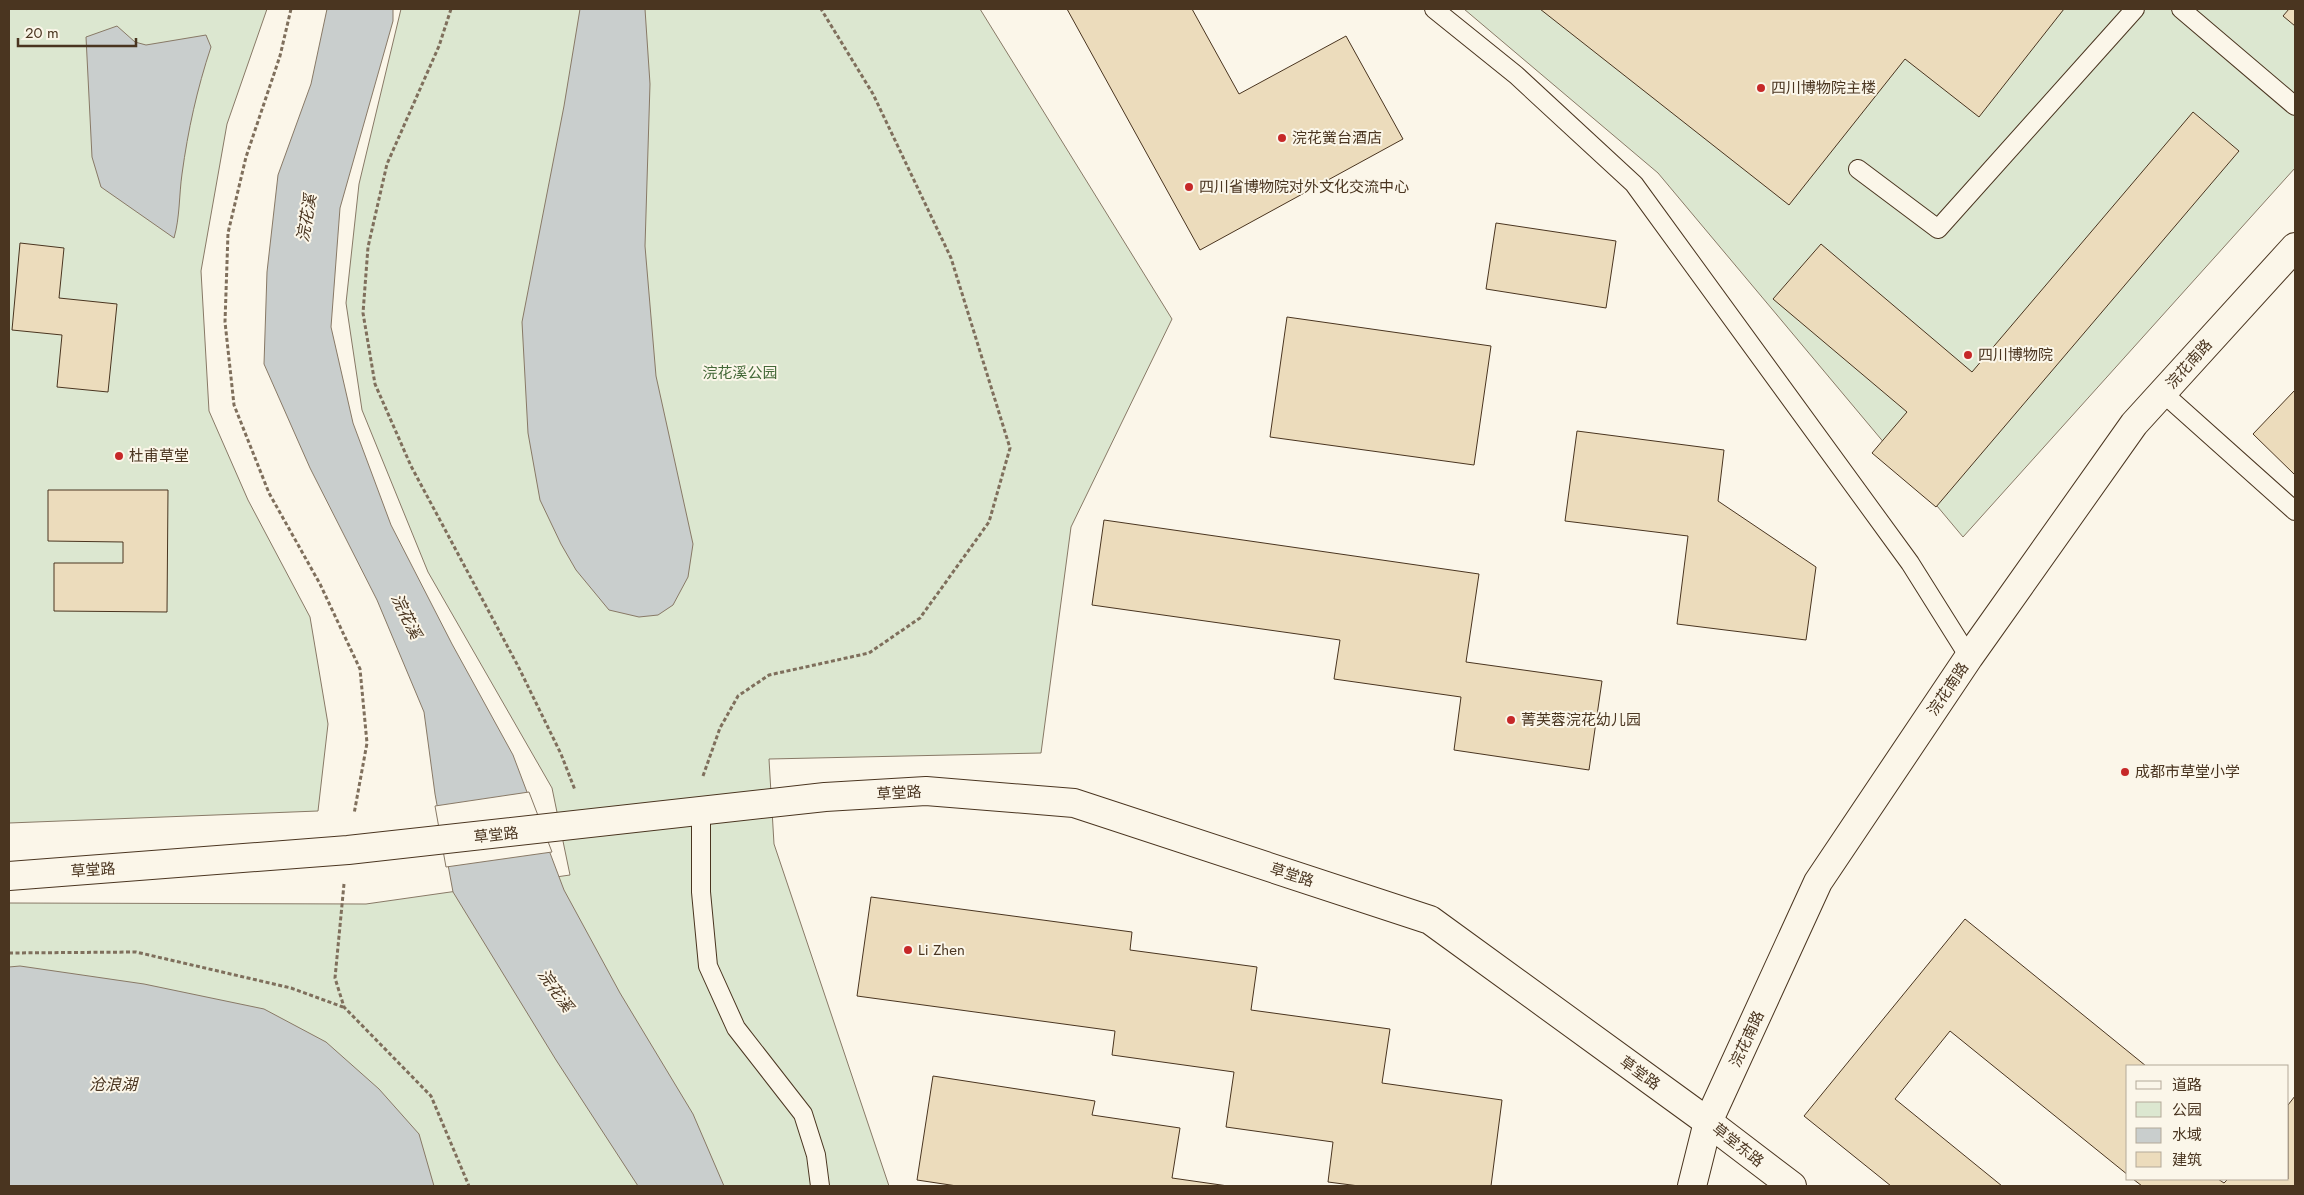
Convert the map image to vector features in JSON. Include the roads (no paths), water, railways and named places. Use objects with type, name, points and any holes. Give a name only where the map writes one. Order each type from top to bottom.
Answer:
[{"type":"street","name":"浣花南路","points":[[1692,1186],[1708,1122],[1818,882],[1969,657],[2134,424],[2295,247]]},
{"type":"street","name":"草堂路","points":[[9,876],[348,850],[581,826],[825,797],[926,791],[1074,804],[1430,920],[1708,1122]]},
{"type":"street","name":"草堂东路","points":[[1708,1122],[1792,1186]]},
{"type":"lane","points":[[1434,9],[1516,75],[1634,184],[1910,563],[1969,657]]},
{"type":"lane","points":[[1858,170],[1938,229],[2135,9]]},
{"type":"lane","points":[[2181,9],[2295,106]]},
{"type":"lane","points":[[2163,393],[2295,511]]},
{"type":"lane","points":[[701,811],[701,892],[708,966],[736,1028],[803,1114],[816,1155],[820,1186]]},
{"type":"water","name":"浣花溪","points":[[327,9],[393,9],[393,21],[340,208],[331,327],[353,423],[391,525],[452,644],[513,755],[564,890],[620,993],[693,1114],[724,1186],[638,1186],[556,1060],[453,892],[435,794],[424,712],[377,600],[310,468],[264,364],[267,272],[278,175],[311,84]]},
{"type":"water","points":[[580,9],[645,9],[650,84],[645,246],[656,376],[693,544],[688,577],[673,605],[658,615],[639,617],[609,610],[576,570],[540,500],[528,433],[522,322],[564,106]]},
{"type":"water","points":[[117,26],[135,42],[146,45],[206,35],[211,47],[201,78],[190,126],[174,238],[101,187],[92,157],[86,37]]},
{"type":"water","name":"沧浪湖","points":[[20,966],[144,984],[264,1009],[326,1042],[379,1089],[419,1134],[434,1186],[9,1186],[9,967]]},
{"type":"place","name":"四川博物院主楼","points":[[1761,88]]},
{"type":"place","name":"浣花黉台酒店","points":[[1282,138]]},
{"type":"place","name":"四川省博物院对外文化交流中心","points":[[1189,187]]},
{"type":"place","name":"四川博物院","points":[[1968,355]]},
{"type":"place","name":"杜甫草堂","points":[[119,456]]},
{"type":"place","name":"菁芙蓉浣花幼儿园","points":[[1511,720]]},
{"type":"place","name":"成都市草堂小学","points":[[2125,772]]},
{"type":"place","name":"Li Zhen","points":[[908,950]]},
{"type":"park label","name":"浣花溪公园","points":[[740,373]]}]
